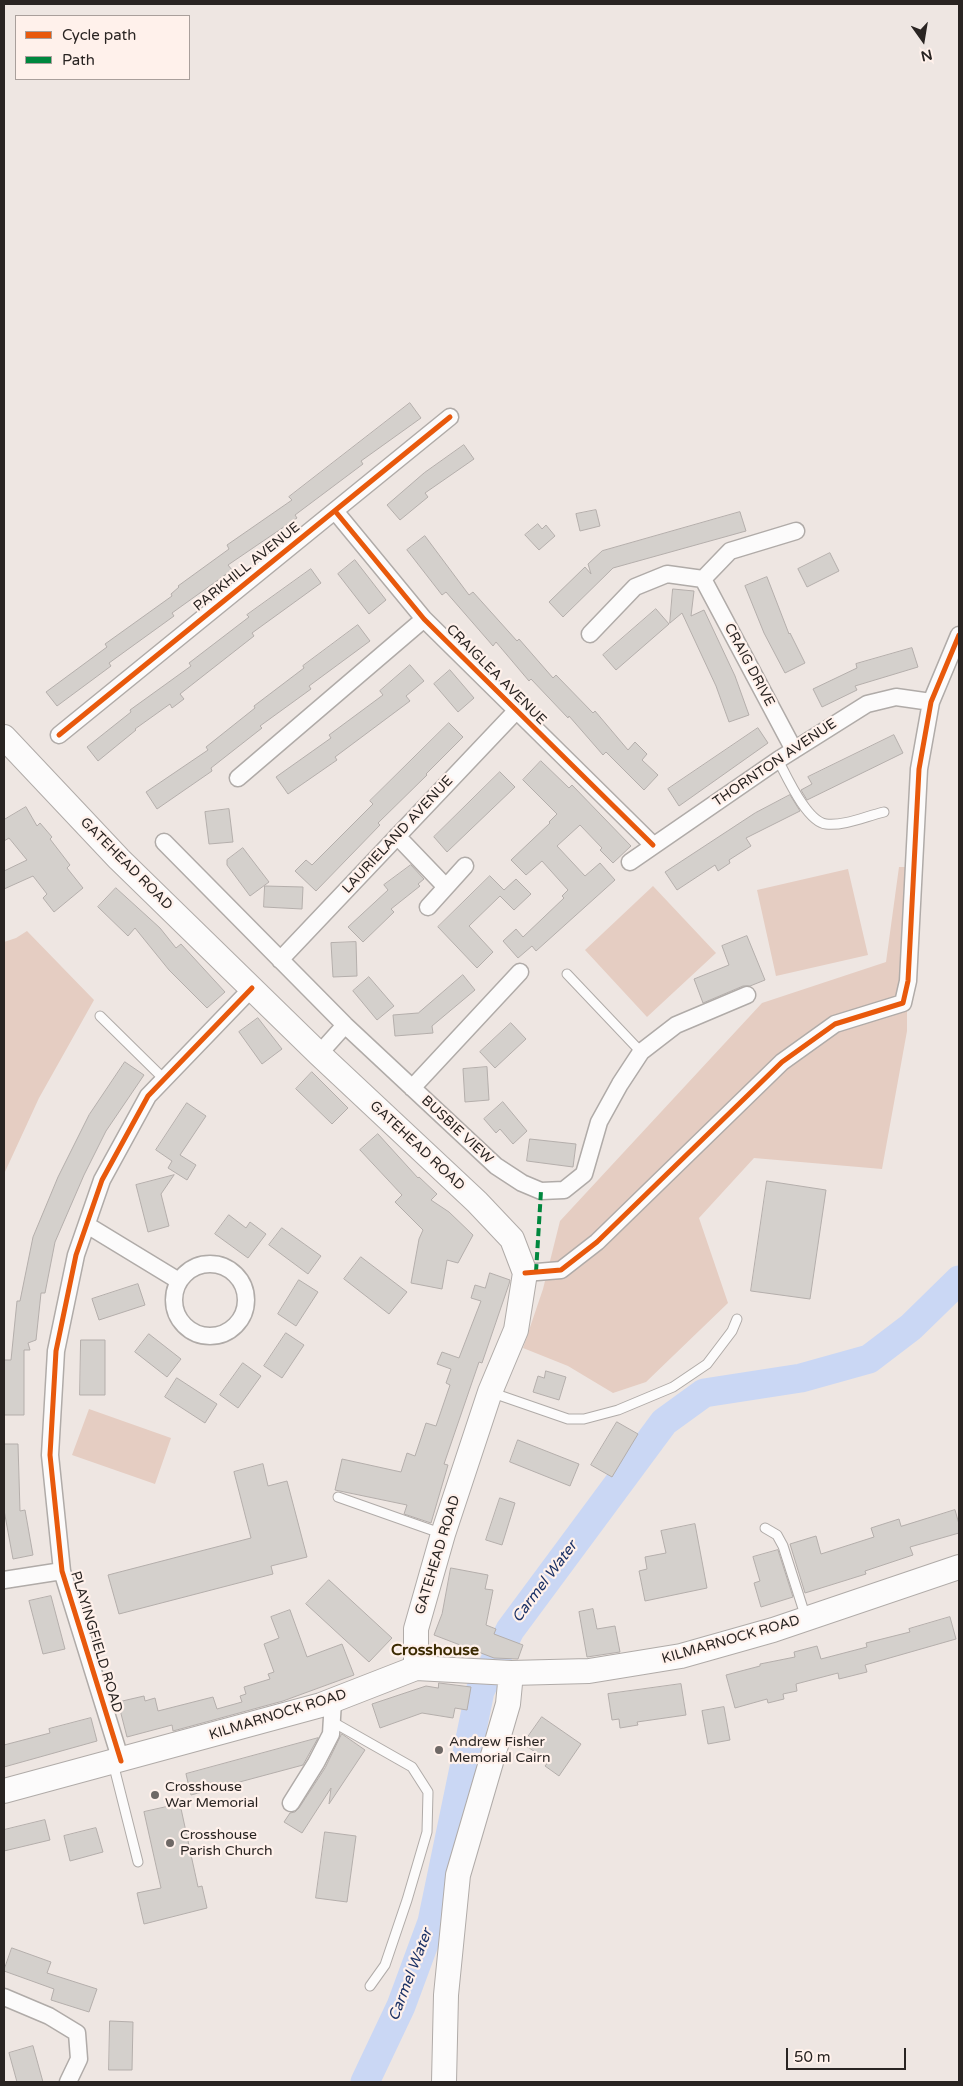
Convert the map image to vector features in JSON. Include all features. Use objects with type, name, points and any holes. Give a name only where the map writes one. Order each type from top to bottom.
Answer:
[{"type":"main road","name":"GATEHEAD ROAD","points":[[4,738],[119,859],[319,1054],[477,1202],[512,1239],[525,1273],[516,1330],[490,1392],[443,1534],[416,1629],[416,1668]]},
{"type":"main road","name":"KILMARNOCK ROAD","points":[[4,1792],[117,1762],[332,1711],[416,1668],[511,1673],[589,1671],[681,1656],[774,1630],[959,1567]]},
{"type":"main road","points":[[444,2082],[446,1995],[458,1875],[508,1704],[511,1673]]},
{"type":"street","name":"PARKHILL AVENUE","points":[[59,735],[450,417]]},
{"type":"street","name":"CRAIGLEA AVENUE","points":[[335,510],[424,620],[652,845]]},
{"type":"street","points":[[590,634],[635,586],[667,574],[703,579],[730,551],[796,531]]},
{"type":"street","name":"CRAIG DRIVE","points":[[703,579],[794,750]]},
{"type":"street","points":[[238,778],[424,620]]},
{"type":"street","points":[[525,1273],[561,1270],[583,1253],[782,1062],[807,1042],[836,1024],[903,1003],[908,981],[919,769],[931,702],[959,635]]},
{"type":"street","name":"THORNTON AVENUE","points":[[630,862],[652,845],[778,760],[867,704],[896,697],[931,702]]},
{"type":"street","name":"LAURIELAND AVENUE","points":[[280,960],[516,710]]},
{"type":"street","points":[[397,836],[446,886]]},
{"type":"street","name":"BUSBIE VIEW","points":[[164,842],[345,1025],[496,1166],[522,1183],[541,1190],[564,1190],[584,1174],[599,1122],[640,1052],[676,1025],[747,995]]},
{"type":"street","points":[[428,907],[465,866]]},
{"type":"street","points":[[412,1088],[520,972]]},
{"type":"street","name":"PLAYINGFIELD ROAD","points":[[117,1762],[62,1571],[50,1455],[56,1351],[76,1255],[102,1180],[148,1096],[252,988]]},
{"type":"street","points":[[319,1054],[345,1025]]},
{"type":"street","points":[[87,1224],[179,1281]]},
{"type":"street","points":[[206,1263],[218,1264],[234,1272],[242,1282],[246,1294],[244,1314],[234,1328],[223,1334],[202,1335],[190,1330],[182,1323],[176,1312],[174,1299],[179,1281],[187,1271],[206,1263]]},
{"type":"street","points":[[4,1580],[62,1571]]},
{"type":"street","points":[[291,1803],[316,1763],[331,1734],[332,1711]]},
{"type":"street","points":[[4,1998],[49,2016],[76,2033],[79,2059],[68,2082]]},
{"type":"lane","points":[[778,760],[810,815],[820,822],[826,824],[847,822],[884,812]]},
{"type":"lane","points":[[567,974],[640,1052]]},
{"type":"lane","points":[[100,1016],[164,1079]]},
{"type":"lane","points":[[490,1392],[568,1419],[584,1419],[618,1410],[673,1387],[707,1364],[732,1331],[736,1320]]},
{"type":"lane","points":[[338,1497],[443,1534]]},
{"type":"lane","points":[[765,1528],[777,1535],[783,1546],[806,1619]]},
{"type":"lane","points":[[332,1711],[412,1767],[428,1792],[427,1832],[407,1900],[385,1964],[370,1986]]},
{"type":"lane","points":[[117,1762],[138,1862]]},
{"type":"shaded area","points":[[899,867],[907,867],[907,1031],[882,1169],[754,1158],[699,1218],[728,1303],[646,1382],[613,1393],[568,1366],[523,1348],[543,1289],[560,1221],[762,1003],[886,962]]},
{"type":"shaded area","points":[[848,869],[868,955],[776,976],[757,890]]},
{"type":"shaded area","points":[[653,886],[716,953],[647,1017],[585,950]]},
{"type":"shaded area","points":[[27,931],[94,1000],[39,1098],[4,1174],[4,942],[16,938]]},
{"type":"shaded area","points":[[89,1409],[171,1438],[155,1484],[72,1455]]},
{"type":"building","points":[[410,403],[421,418],[361,461],[363,464],[295,515],[297,518],[228,565],[232,570],[172,613],[174,616],[109,663],[111,666],[57,706],[46,692],[107,647],[105,644],[172,596],[171,594],[178,586],[229,549],[227,545],[292,500],[289,497]]},
{"type":"building","points":[[464,445],[474,459],[425,493],[428,497],[400,520],[387,505],[424,473]]},
{"type":"building","points":[[596,510],[600,526],[580,531],[576,514]]},
{"type":"building","points":[[740,512],[746,531],[613,568],[563,617],[549,602],[585,567],[591,574],[588,564],[602,551]]},
{"type":"building","points":[[538,524],[542,529],[546,525],[555,536],[539,550],[525,535]]},
{"type":"building","points":[[425,536],[469,595],[473,592],[517,641],[519,639],[553,678],[556,675],[593,713],[595,711],[628,750],[635,742],[647,754],[642,760],[658,775],[644,790],[606,752],[603,755],[569,716],[568,718],[531,679],[529,681],[496,642],[493,646],[446,592],[442,595],[407,550]]},
{"type":"building","points":[[830,553],[839,571],[807,587],[798,569]]},
{"type":"building","points":[[355,560],[386,600],[369,614],[338,574]]},
{"type":"building","points":[[311,569],[321,583],[252,633],[254,636],[180,694],[184,699],[172,708],[170,704],[135,729],[98,761],[87,747],[131,712],[130,710],[191,666],[189,663],[249,617],[247,615]]},
{"type":"building","points":[[767,577],[789,634],[805,663],[785,673],[764,633],[745,586]]},
{"type":"building","points":[[673,589],[694,591],[691,616],[704,610],[735,676],[749,715],[729,722],[716,686],[682,613],[670,623]]},
{"type":"building","points":[[656,609],[669,624],[616,670],[603,655]]},
{"type":"building","points":[[358,625],[370,641],[309,686],[311,689],[260,726],[262,728],[211,768],[212,771],[157,809],[146,792],[208,750],[206,747],[255,708],[254,706]]},
{"type":"building","points":[[912,648],[918,667],[855,686],[857,690],[822,707],[813,689],[857,668],[856,664]]},
{"type":"building","points":[[410,665],[424,681],[406,696],[410,701],[335,757],[337,760],[288,794],[276,777],[331,738],[329,735],[383,695],[380,691]]},
{"type":"building","points":[[450,670],[474,698],[458,712],[434,684]]},
{"type":"building","points":[[449,723],[463,737],[378,823],[380,825],[316,891],[295,871],[306,860],[312,865],[373,804],[370,801]]},
{"type":"building","points":[[758,728],[768,743],[679,806],[668,789]]},
{"type":"building","points":[[894,735],[903,753],[807,800],[801,790],[812,784],[808,777]]},
{"type":"building","points":[[541,761],[569,788],[572,785],[631,846],[613,863],[600,850],[602,848],[580,825],[557,846],[585,876],[600,863],[615,880],[536,951],[532,946],[518,958],[503,941],[516,929],[523,937],[564,898],[562,896],[568,890],[542,861],[526,875],[511,860],[557,814],[523,780]]},
{"type":"building","points":[[500,772],[515,787],[447,852],[434,837]]},
{"type":"building","points":[[790,795],[800,811],[746,838],[751,846],[729,860],[730,863],[718,871],[715,865],[677,890],[665,872],[755,813]]},
{"type":"building","points":[[26,807],[37,826],[40,823],[52,837],[50,839],[70,865],[67,868],[83,888],[54,912],[43,898],[47,894],[33,876],[4,889],[4,871],[27,860],[9,838],[4,841],[4,820]]},
{"type":"building","points":[[229,809],[233,842],[209,844],[205,812]]},
{"type":"building","points":[[243,848],[269,882],[250,896],[227,865],[227,860]]},
{"type":"building","points":[[411,865],[424,879],[418,884],[420,886],[391,909],[394,912],[363,942],[348,927],[388,890],[384,885]]},
{"type":"building","points":[[490,876],[504,890],[516,879],[531,894],[514,910],[500,896],[469,926],[493,952],[477,968],[438,927]]},
{"type":"building","points":[[265,886],[303,887],[302,909],[264,907]]},
{"type":"building","points":[[116,888],[160,928],[176,948],[181,944],[225,992],[207,1008],[169,970],[135,928],[128,936],[98,907]]},
{"type":"building","points":[[747,936],[765,980],[750,986],[743,986],[703,1003],[694,979],[729,965],[722,946]]},
{"type":"building","points":[[356,942],[357,976],[333,977],[331,943]]},
{"type":"building","points":[[463,975],[475,990],[432,1026],[433,1033],[395,1036],[393,1015],[418,1013]]},
{"type":"building","points":[[369,977],[394,1006],[377,1020],[353,991]]},
{"type":"building","points":[[258,1018],[282,1049],[262,1064],[239,1032]]},
{"type":"building","points":[[511,1023],[526,1039],[495,1068],[480,1052]]},
{"type":"building","points":[[125,1062],[144,1075],[106,1131],[84,1175],[55,1242],[45,1293],[41,1293],[36,1340],[28,1343],[30,1350],[24,1350],[24,1415],[4,1415],[4,1360],[11,1360],[17,1301],[20,1301],[33,1237],[58,1177],[89,1115]]},
{"type":"building","points":[[487,1067],[489,1100],[465,1102],[463,1069]]},
{"type":"building","points":[[312,1072],[348,1108],[332,1124],[296,1089]]},
{"type":"building","points":[[503,1102],[527,1131],[513,1144],[500,1129],[496,1133],[484,1119]]},
{"type":"building","points":[[187,1103],[206,1116],[180,1155],[196,1165],[187,1180],[168,1168],[172,1161],[156,1150]]},
{"type":"building","points":[[378,1134],[418,1178],[437,1194],[431,1200],[449,1212],[473,1235],[458,1263],[447,1260],[442,1289],[411,1283],[419,1239],[423,1230],[395,1202],[402,1195],[360,1150]]},
{"type":"building","points":[[530,1139],[576,1144],[573,1167],[527,1161]]},
{"type":"building","points":[[174,1175],[161,1194],[169,1226],[148,1232],[136,1185]]},
{"type":"building","points":[[767,1181],[826,1190],[810,1299],[751,1291]]},
{"type":"building","points":[[229,1215],[246,1228],[250,1222],[266,1234],[248,1258],[215,1234]]},
{"type":"building","points":[[282,1228],[321,1256],[308,1274],[269,1245]]},
{"type":"building","points":[[361,1257],[407,1292],[389,1314],[344,1279]]},
{"type":"building","points":[[490,1273],[510,1280],[482,1363],[479,1362],[444,1464],[448,1465],[431,1523],[404,1514],[407,1505],[335,1490],[342,1459],[401,1472],[407,1453],[415,1456],[426,1423],[436,1426],[450,1385],[446,1383],[451,1369],[437,1364],[442,1352],[459,1358],[481,1301],[471,1298],[475,1285],[485,1288]]},
{"type":"building","points":[[299,1280],[318,1292],[296,1326],[278,1314]]},
{"type":"building","points":[[138,1284],[145,1305],[99,1320],[92,1299]]},
{"type":"building","points":[[286,1333],[304,1345],[282,1378],[264,1366]]},
{"type":"building","points":[[149,1334],[181,1359],[167,1377],[135,1352]]},
{"type":"building","points":[[81,1340],[105,1340],[105,1395],[80,1395]]},
{"type":"building","points":[[243,1363],[261,1376],[238,1408],[220,1395]]},
{"type":"building","points":[[546,1371],[566,1377],[559,1400],[533,1392],[538,1376],[544,1378]]},
{"type":"building","points":[[177,1378],[217,1404],[205,1423],[165,1397]]},
{"type":"building","points":[[617,1422],[638,1434],[612,1477],[591,1465]]},
{"type":"building","points":[[518,1440],[579,1464],[570,1486],[510,1462]]},
{"type":"building","points":[[4,1444],[18,1444],[20,1511],[25,1510],[33,1555],[13,1559],[4,1510]]},
{"type":"building","points":[[263,1464],[268,1486],[287,1481],[307,1557],[271,1566],[273,1574],[119,1614],[108,1575],[251,1538],[234,1472]]},
{"type":"building","points":[[500,1498],[515,1503],[502,1545],[486,1540]]},
{"type":"building","points":[[955,1510],[959,1524],[959,1533],[910,1547],[913,1555],[865,1571],[866,1574],[805,1593],[790,1544],[816,1536],[821,1554],[874,1537],[871,1528],[899,1519],[901,1526]]},
{"type":"building","points":[[695,1524],[707,1588],[645,1601],[639,1571],[647,1569],[645,1557],[666,1553],[661,1531]]},
{"type":"building","points":[[778,1550],[793,1597],[761,1607],[754,1583],[760,1581],[753,1557]]},
{"type":"building","points":[[451,1568],[488,1575],[485,1589],[493,1590],[486,1625],[496,1629],[494,1634],[523,1645],[518,1659],[494,1658],[434,1635],[442,1614]]},
{"type":"building","points":[[329,1580],[392,1638],[369,1662],[306,1604]]},
{"type":"building","points":[[51,1596],[65,1649],[43,1654],[29,1601]]},
{"type":"building","points":[[593,1609],[597,1629],[615,1626],[620,1652],[587,1657],[579,1612]]},
{"type":"building","points":[[290,1610],[307,1657],[342,1644],[354,1675],[283,1701],[173,1731],[172,1725],[127,1737],[118,1702],[144,1696],[145,1701],[155,1698],[158,1711],[213,1697],[217,1709],[242,1702],[240,1696],[246,1694],[244,1687],[270,1679],[268,1674],[274,1672],[264,1644],[279,1638],[271,1617]]},
{"type":"building","points":[[950,1617],[956,1639],[865,1665],[867,1672],[839,1679],[838,1673],[796,1684],[797,1691],[783,1694],[784,1699],[768,1703],[767,1699],[735,1708],[726,1675],[760,1666],[760,1664],[795,1657],[794,1652],[817,1646],[821,1659],[867,1647],[866,1643],[910,1632],[909,1629]]},
{"type":"building","points":[[439,1683],[471,1687],[467,1710],[455,1708],[453,1718],[422,1713],[380,1728],[372,1704],[426,1686],[438,1688]]},
{"type":"building","points":[[681,1684],[686,1715],[637,1722],[638,1725],[620,1728],[619,1719],[612,1720],[608,1694]]},
{"type":"building","points":[[724,1707],[730,1740],[708,1744],[702,1711]]},
{"type":"building","points":[[542,1717],[581,1744],[559,1776],[545,1766],[549,1761],[523,1744]]},
{"type":"building","points":[[91,1718],[97,1741],[4,1767],[4,1745],[50,1733],[49,1729]]},
{"type":"building","points":[[342,1734],[365,1750],[329,1804],[331,1788],[302,1833],[284,1822],[290,1813],[295,1812],[299,1808],[325,1768]]},
{"type":"building","points":[[318,1738],[303,1765],[191,1795],[186,1774]]},
{"type":"building","points":[[180,1804],[198,1887],[202,1886],[207,1908],[144,1924],[137,1893],[161,1888],[144,1812]]},
{"type":"building","points":[[45,1820],[50,1840],[4,1851],[4,1830]]},
{"type":"building","points":[[96,1828],[103,1852],[70,1861],[64,1836]]},
{"type":"building","points":[[325,1832],[356,1836],[347,1902],[316,1898]]},
{"type":"building","points":[[12,1948],[51,1962],[47,1973],[97,1989],[89,2012],[51,2000],[54,1989],[4,1971]]},
{"type":"building","points":[[110,2021],[133,2022],[132,2070],[109,2070]]},
{"type":"building","points":[[33,2046],[43,2082],[17,2082],[9,2053]]},
{"type":"waterway","name":"Carmel Water","points":[[365,2082],[401,2006],[432,1922],[480,1691],[510,1630],[664,1422],[704,1393],[801,1378],[869,1359],[911,1327],[959,1280]]},
{"type":"marked path","points":[[536,1272],[541,1191]]},
{"type":"cycle path","points":[[59,735],[450,417]]},
{"type":"cycle path","points":[[335,511],[424,619],[653,845]]},
{"type":"cycle path","points":[[525,1273],[561,1270],[597,1242],[782,1062],[835,1024],[903,1003],[908,981],[919,769],[931,702],[959,635]]},
{"type":"cycle path","points":[[121,1761],[62,1571],[50,1455],[56,1351],[76,1255],[102,1180],[148,1096],[252,988]]},
{"type":"place","name":"Andrew Fisher Memorial Cairn","points":[[439,1750]]},
{"type":"place","name":"Crosshouse War Memorial","points":[[155,1795]]},
{"type":"place","name":"Crosshouse Parish Church","points":[[170,1843]]},
{"type":"district","name":"Crosshouse","points":[[435,1651]]}]
